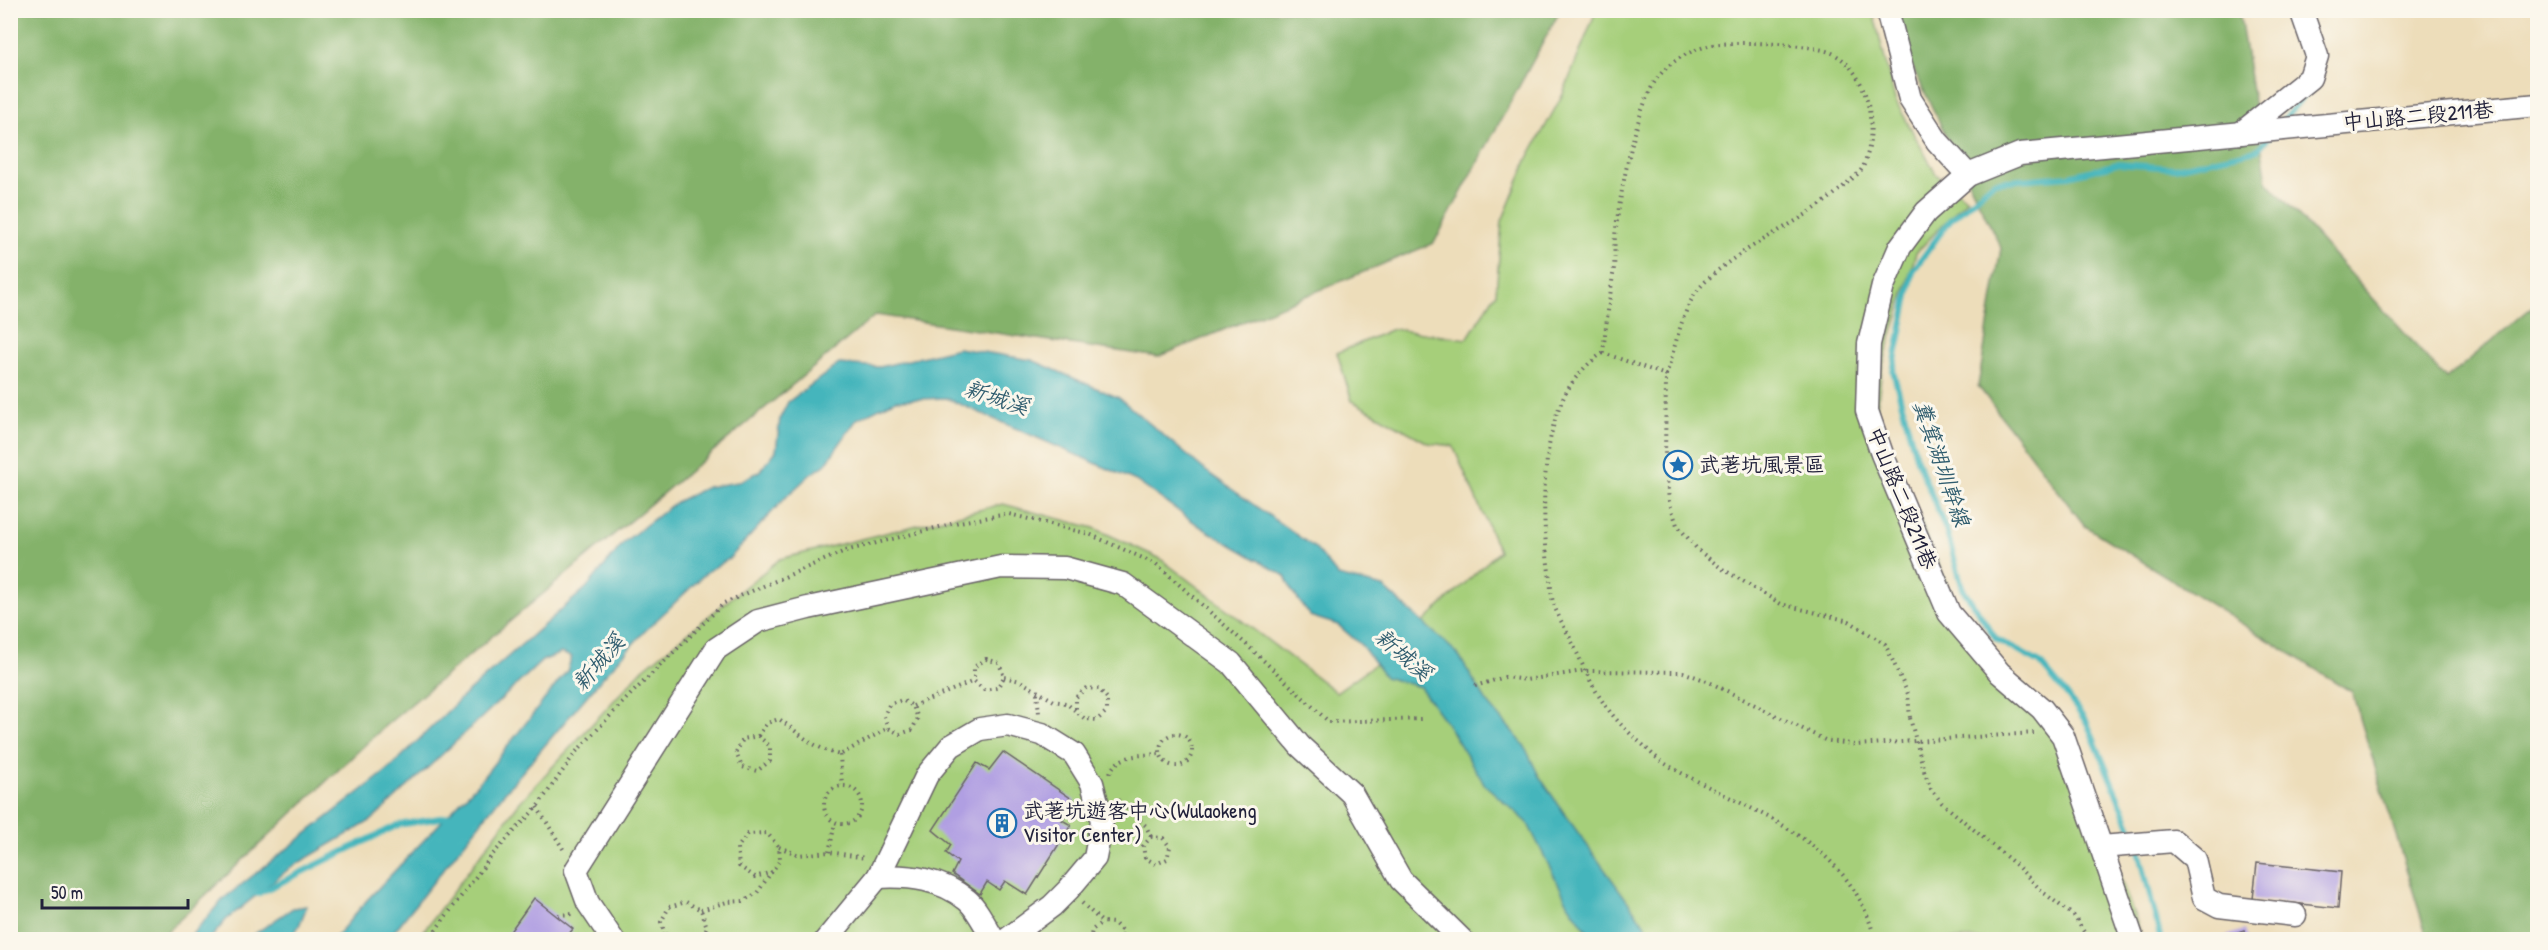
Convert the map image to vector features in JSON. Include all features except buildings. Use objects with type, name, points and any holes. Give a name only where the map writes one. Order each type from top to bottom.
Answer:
[{"type":"street","points":[[1887,10],[1910,99],[1937,141],[1968,175]]},
{"type":"street","points":[[2247,132],[2310,78],[2317,56],[2301,10]]},
{"type":"street","name":"中山路二段211巷","points":[[2133,939],[2119,846],[2063,736],[2042,710],[2000,673],[1949,613],[1882,454],[1867,411],[1869,344],[1882,286],[1900,247],[1920,221],[1968,175],[2020,154],[2538,105]]},
{"type":"street","points":[[613,939],[588,903],[576,870],[716,649],[758,621],[808,608],[1001,567],[1065,567],[1123,584],[1231,663],[1300,746],[1352,794],[1401,880],[1462,939]]},
{"type":"street","points":[[826,939],[881,871],[927,775],[951,747],[980,729],[1008,725],[1042,734],[1074,754],[1092,783],[1102,821],[1095,858],[1052,906],[1006,939]]},
{"type":"street","points":[[2119,846],[2174,841],[2195,859],[2204,898],[2219,906],[2295,915]]},
{"type":"street","points":[[881,871],[939,883],[969,901],[994,939]]},
{"type":"path","points":[[1603,353],[1615,235],[1624,185],[1645,102],[1658,77],[1680,56],[1710,45],[1795,45],[1833,53],[1850,67],[1865,92],[1870,140],[1862,169],[1838,192],[1728,264],[1702,284],[1683,315],[1677,345],[1666,375],[1665,459],[1669,501],[1677,525],[1698,550],[1721,568],[1781,604],[1849,621],[1885,645],[1908,694],[1910,718],[1931,789],[1942,803],[2016,865],[2044,893],[2074,916],[2089,939]]},
{"type":"path","points":[[1603,353],[1666,375]]},
{"type":"path","points":[[1603,353],[1586,364],[1567,388],[1555,418],[1548,448],[1544,497],[1544,541],[1553,605],[1583,671],[1612,718],[1662,762],[1800,834],[1851,884],[1870,920],[1875,939]]},
{"type":"path","points":[[1248,646],[1329,722],[1422,719]]},
{"type":"path","points":[[986,659],[999,663],[1004,677],[997,688],[984,690],[974,681],[974,668],[986,659]]},
{"type":"path","points":[[1475,686],[1505,677],[1526,680],[1583,671],[1683,672],[1707,681],[1825,740],[1856,745],[1912,743],[2005,734],[2039,733],[2063,736]]},
{"type":"path","points":[[1004,677],[1020,681],[1054,701],[1066,703],[1084,719],[1097,720],[1107,711],[1107,698],[1099,689],[1086,688],[1076,697],[1076,710]]},
{"type":"path","points":[[913,706],[974,681]]},
{"type":"path","points":[[902,700],[913,706],[918,718],[912,730],[900,734],[888,728],[884,716],[889,705],[902,700]]},
{"type":"path","points":[[758,736],[770,746],[770,761],[757,771],[742,767],[736,753],[743,739],[758,736],[767,723],[779,719],[822,750],[840,755],[888,728]]},
{"type":"path","points":[[1170,734],[1181,734],[1190,741],[1193,752],[1188,763],[1177,767],[1166,764],[1160,754],[1161,742],[1170,734]]},
{"type":"path","points":[[1092,783],[1107,782],[1112,768],[1123,759],[1160,754]]},
{"type":"path","points":[[840,755],[842,785]]},
{"type":"path","points":[[1092,783],[1131,811],[1146,826],[1151,837]]},
{"type":"path","points":[[842,785],[855,789],[862,801],[859,815],[848,823],[835,823],[823,810],[826,792],[842,785]]},
{"type":"path","points":[[428,939],[493,854],[537,807],[576,870]]},
{"type":"path","points":[[830,852],[835,823]]},
{"type":"path","points":[[772,872],[754,877],[739,866],[737,848],[748,834],[767,833],[779,847],[799,855],[830,852],[857,855],[881,871]]},
{"type":"path","points":[[1151,837],[1163,838],[1170,848],[1167,859],[1156,864],[1145,858],[1143,846],[1151,837]]},
{"type":"path","points":[[701,910],[727,902],[743,901],[757,893],[780,860],[779,847]]},
{"type":"path","points":[[1069,889],[1102,922],[1114,923],[1122,931],[1123,939]]},
{"type":"path","points":[[667,939],[661,922],[669,907],[686,902],[701,910],[707,927],[700,939]]},
{"type":"path","points":[[1090,939],[1092,930],[1102,922]]},
{"type":"green space","points":[[10,11],[1560,11],[1434,243],[1158,357],[876,315],[385,726],[158,940],[11,939]]},
{"type":"green space","name":"武荖坑風景區","points":[[1596,11],[1873,11],[1895,100],[1936,174],[1967,199],[1916,253],[1882,369],[1876,414],[1958,610],[1983,648],[2071,730],[2095,788],[2114,861],[2143,939],[417,940],[519,803],[643,669],[780,559],[1003,504],[1094,528],[1159,558],[1336,692],[1392,652],[1499,551],[1453,446],[1428,443],[1352,401],[1337,353],[1393,329],[1467,339],[1496,293],[1502,221],[1528,158],[1563,94]]},
{"type":"green space","points":[[1885,11],[2239,11],[2267,181],[2446,379],[2537,303],[2537,939],[2422,939],[2425,930],[2352,692],[2085,526],[1978,386],[2001,248]]},
{"type":"water","name":"新城溪","points":[[958,348],[1032,360],[1119,398],[1206,471],[1315,548],[1338,576],[1383,587],[1457,653],[1487,702],[1524,745],[1539,776],[1566,816],[1655,939],[1593,939],[1569,905],[1527,822],[1485,785],[1447,724],[1420,687],[1385,677],[1362,646],[1338,625],[1310,616],[1292,591],[1285,576],[1201,527],[1136,481],[946,398],[896,400],[857,419],[825,465],[811,474],[785,498],[729,559],[708,571],[643,633],[603,677],[500,798],[388,939],[334,939],[367,900],[480,781],[567,671],[572,657],[561,653],[542,661],[372,820],[290,868],[226,920],[210,939],[188,939],[223,899],[389,769],[462,697],[587,587],[625,541],[676,502],[707,487],[738,482],[759,472],[776,451],[780,418],[788,402],[839,364],[880,367]]},
{"type":"water","points":[[307,906],[299,926],[290,939],[247,939],[293,908]]},
{"type":"waterway","name":"糞箕湖圳幹線","points":[[2281,123],[2305,94]]},
{"type":"waterway","name":"糞箕湖圳幹線","points":[[2136,840],[2087,723],[2040,663],[1996,639],[1963,589],[1946,530],[1916,457],[1893,371],[1913,271],[1950,220],[1994,182],[2069,176],[2117,164],[2175,168],[2257,150],[2268,138]]},
{"type":"waterway","points":[[257,894],[398,825],[452,816]]},
{"type":"waterway","name":"糞箕湖圳幹線","points":[[2139,850],[2161,940]]},
{"type":"place","name":"武荖坑風景區","points":[[1678,465]]},
{"type":"place","name":"武荖坑遊客中心(Wulaokeng Visitor Center)","points":[[1002,823]]}]
